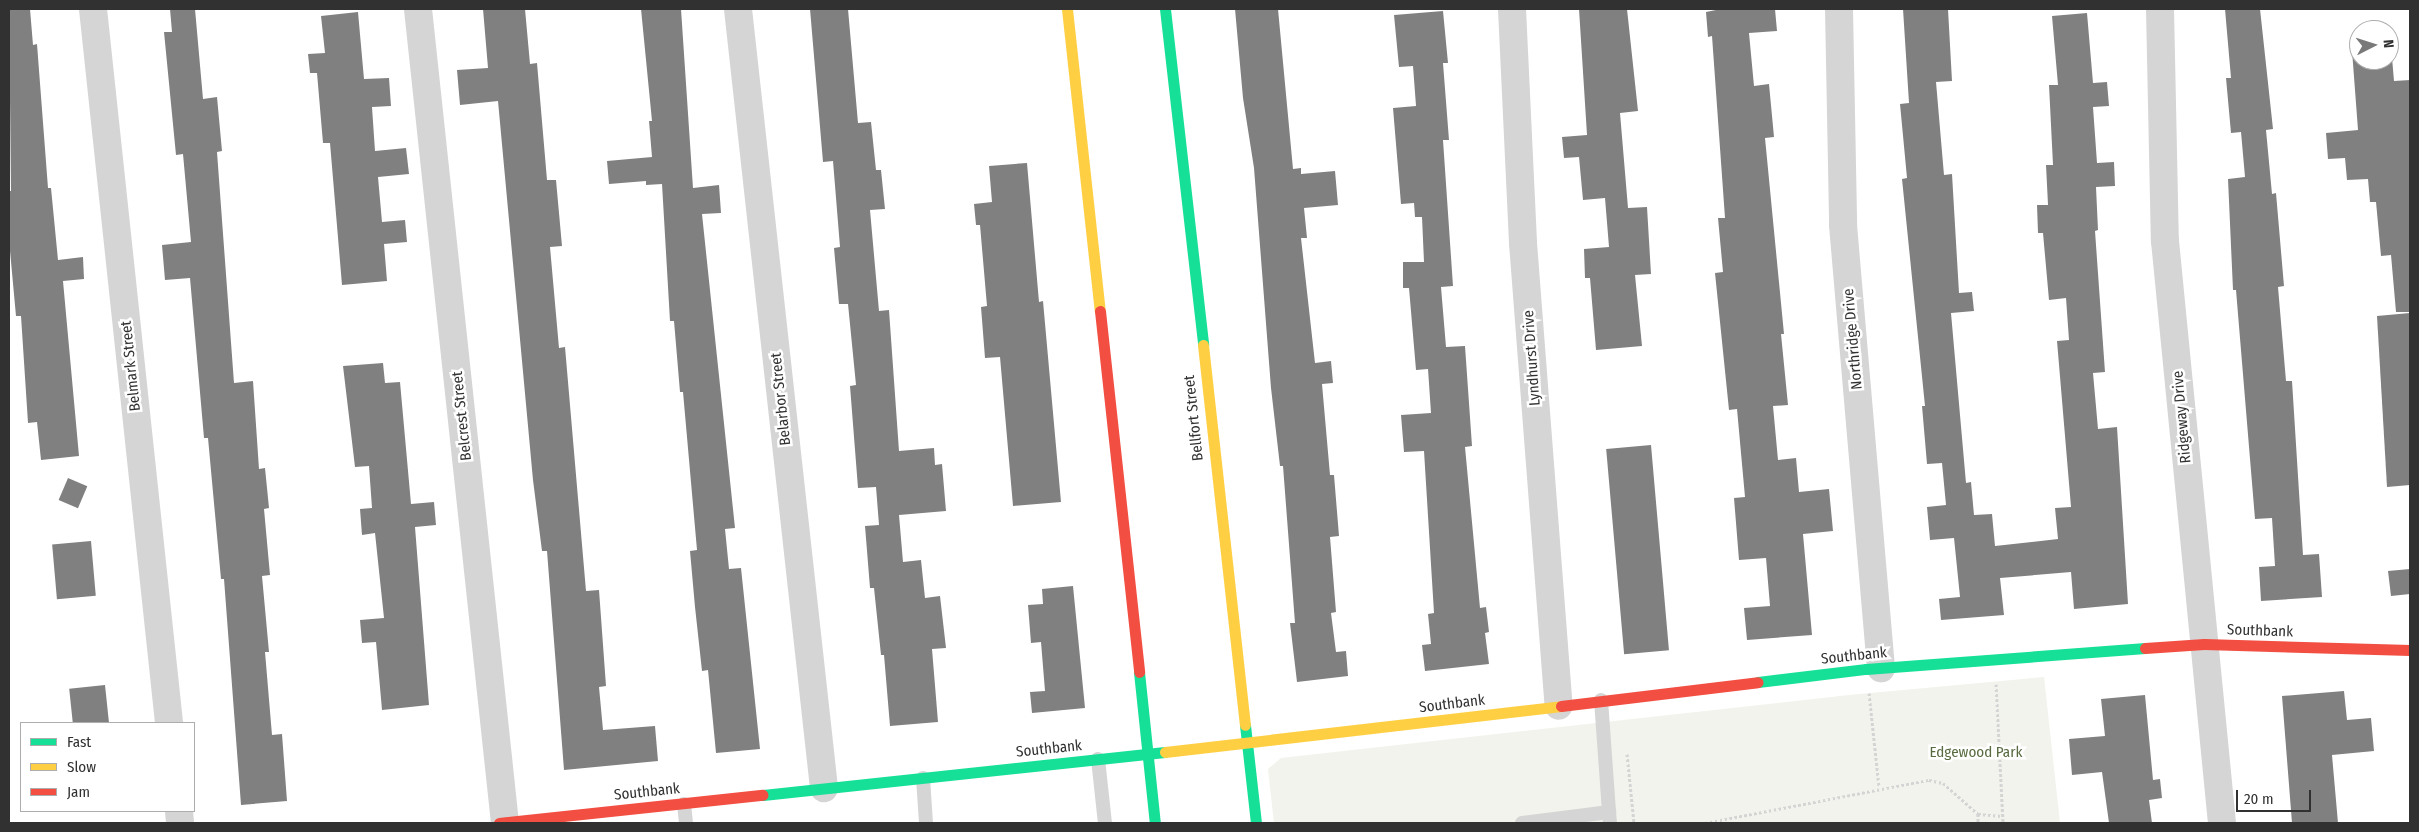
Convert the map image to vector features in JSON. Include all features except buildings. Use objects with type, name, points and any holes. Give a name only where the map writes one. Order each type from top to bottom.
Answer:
[{"type":"street","name":"Belmark Street","points":[[93,9],[169,722]]},
{"type":"street","name":"Belcrest Street","points":[[418,9],[503,823]]},
{"type":"street","name":"Belarbor Street","points":[[738,9],[824,788]]},
{"type":"street","points":[[1067,9],[1155,823]]},
{"type":"street","name":"Bellfort Street","points":[[1165,9],[1256,823]]},
{"type":"street","name":"Lyndhurst Drive","points":[[1512,9],[1524,243],[1559,706]]},
{"type":"street","name":"Northridge Drive","points":[[1839,9],[1843,225],[1874,668]]},
{"type":"street","name":"Ridgeway Drive","points":[[2160,9],[2165,241],[2222,823]]},
{"type":"street","name":"Southbank","points":[[503,823],[1248,743],[1874,668],[2204,644],[2410,650]]},
{"type":"lane","points":[[1522,823],[1609,818],[1601,700]]},
{"type":"lane","points":[[1098,758],[1105,823]]},
{"type":"lane","points":[[923,778],[926,823]]},
{"type":"lane","points":[[684,804],[686,823]]},
{"type":"path","points":[[1994,660],[2004,823]]},
{"type":"path","points":[[1874,668],[1879,787]]},
{"type":"path","points":[[1626,746],[1634,823]]},
{"type":"path","points":[[1705,823],[1879,787],[1929,780],[1943,783],[1978,814],[2003,816]]},
{"type":"path","points":[[1978,814],[1978,823]]},
{"type":"green space","name":"Edgewood Park","points":[[2044,677],[2060,823],[1274,823],[1268,769],[1281,758],[1849,695]]},
{"type":"traffic: fast","points":[[1165,9],[1203,345]]},
{"type":"traffic: fast","points":[[1758,682],[1866,669],[2145,648]]},
{"type":"traffic: fast","points":[[1139,672],[1155,823]]},
{"type":"traffic: fast","points":[[1245,725],[1256,823]]},
{"type":"traffic: fast","points":[[763,795],[1165,752]]},
{"type":"traffic: slow","points":[[1067,9],[1100,311]]},
{"type":"traffic: slow","points":[[1203,345],[1245,725]]},
{"type":"traffic: slow","points":[[1165,752],[1561,706]]},
{"type":"traffic: jam","points":[[1100,311],[1139,672]]},
{"type":"traffic: jam","points":[[2145,648],[2204,644],[2410,650]]},
{"type":"traffic: jam","points":[[1561,706],[1758,682]]},
{"type":"traffic: jam","points":[[499,823],[763,795]]}]
